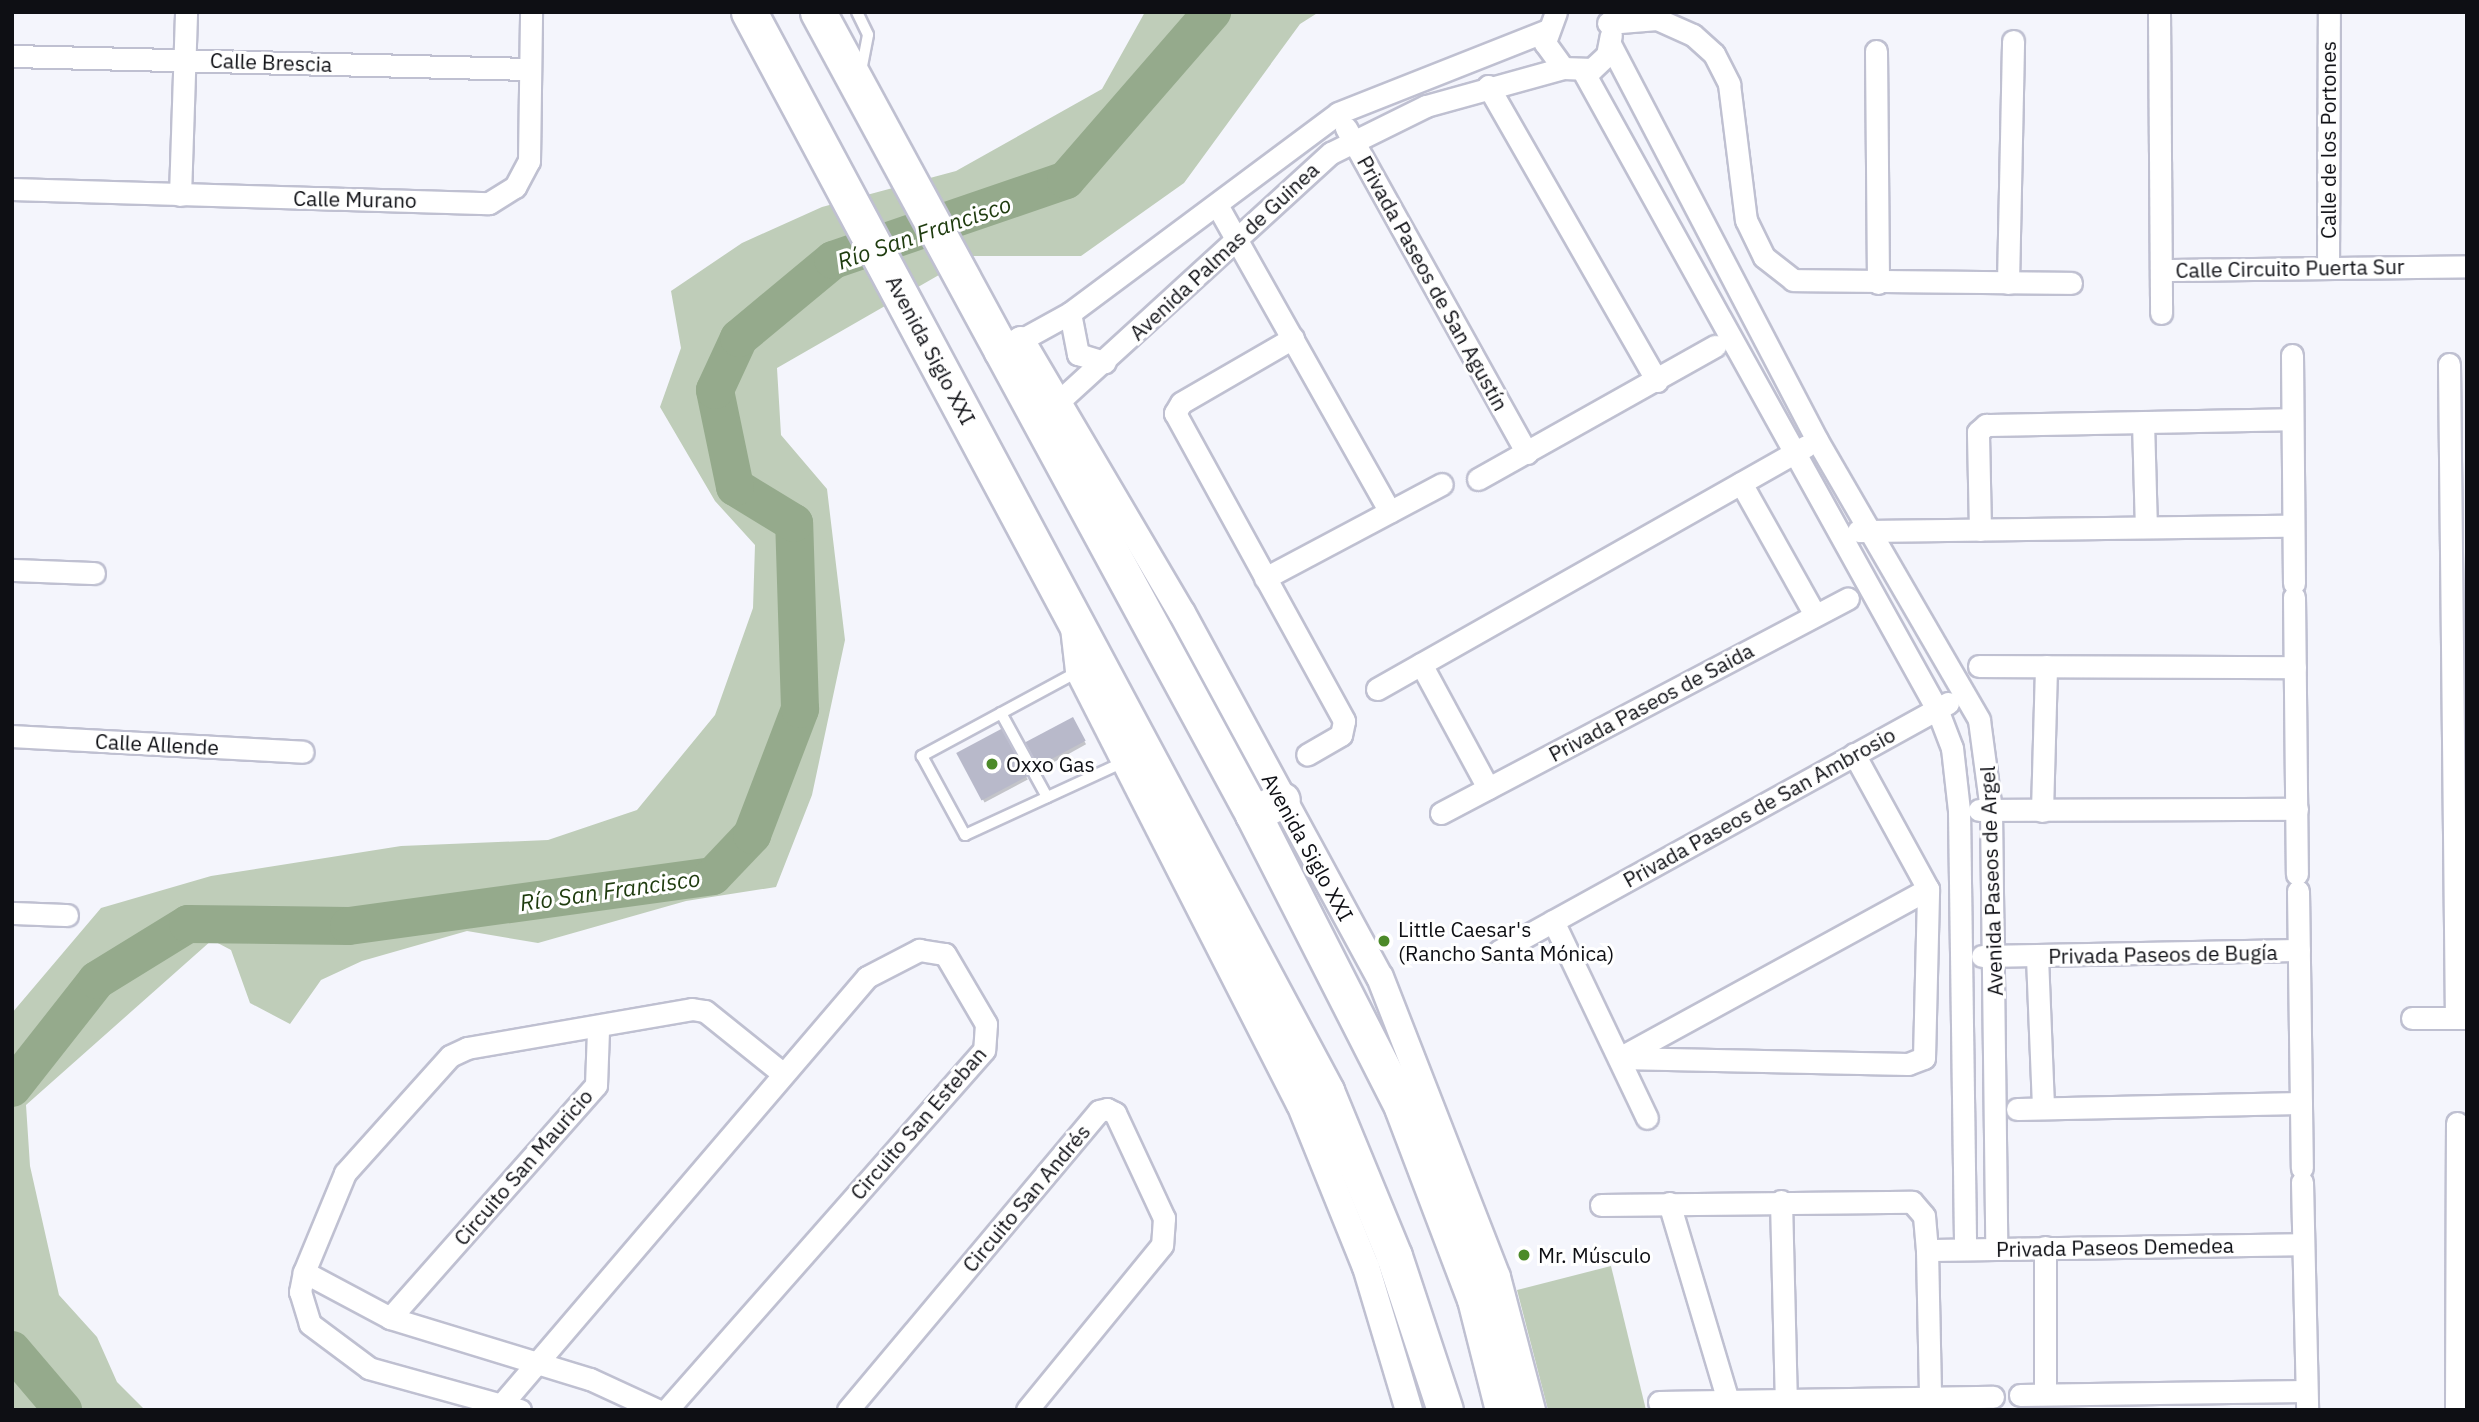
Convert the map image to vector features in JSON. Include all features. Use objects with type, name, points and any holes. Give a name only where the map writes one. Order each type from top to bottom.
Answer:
[{"type":"highway","name":"Avenida Siglo XXI","points":[[749,12],[1073,614],[1136,756],[1313,1097],[1445,1410]]},
{"type":"highway","name":"Avenida Siglo XXI","points":[[818,12],[955,272],[1010,346],[1268,807],[1402,1107],[1475,1299],[1503,1410]]},
{"type":"street","points":[[180,195],[186,12]]},
{"type":"street","name":"Calle Murano","points":[[12,189],[489,203],[515,187],[529,161],[531,12]]},
{"type":"street","points":[[1478,479],[1723,342],[1573,70],[1548,53],[1545,31],[1556,12]]},
{"type":"street","name":"Calle Circuito Puerta Sur","points":[[2159,12],[2161,270],[2467,266]]},
{"type":"street","name":"Calle de los Portones","points":[[2328,268],[2329,12]]},
{"type":"street","points":[[1573,70],[1601,63],[1611,46],[1604,17],[1657,19],[1693,34],[1714,54],[1729,84],[1746,220],[1764,257],[1793,281],[2071,283]]},
{"type":"street","name":"Avenida Palmas de Guinea","points":[[1010,346],[1070,313],[1338,113],[1545,31]]},
{"type":"street","points":[[2008,283],[2013,41]]},
{"type":"street","name":"Avenida Paseos de Argel","points":[[1611,46],[1817,440],[1964,693],[1986,753],[1991,810],[1994,957],[1996,1248]]},
{"type":"street","points":[[1876,51],[1878,283]]},
{"type":"street","name":"Calle Brescia","points":[[12,56],[530,69]]},
{"type":"street","name":"Avenida Palmas de Guinea","points":[[1057,403],[1105,362],[1235,235],[1352,139],[1488,86],[1573,70]]},
{"type":"street","points":[[1488,86],[1657,381]]},
{"type":"street","name":"Privada Paseos de San Agustín","points":[[1338,113],[1528,453]]},
{"type":"street","points":[[1217,205],[1390,512]]},
{"type":"street","points":[[2161,270],[2161,313]]},
{"type":"street","points":[[1070,313],[1078,354],[1105,362]]},
{"type":"street","points":[[1293,338],[1181,403],[1175,413],[1344,721],[1341,734],[1307,755]]},
{"type":"street","name":"Avenida Paseos de Argel","points":[[1723,342],[1794,453],[1937,709],[1952,747],[1959,810],[1963,956],[1965,1249]]},
{"type":"street","name":"Avenida Siglo XXI","points":[[1010,346],[1057,403],[1182,613],[1268,807],[1380,977],[1439,1117],[1497,1277],[1532,1410]]},
{"type":"street","points":[[2292,355],[2299,950]]},
{"type":"street","points":[[2412,1018],[2462,1018],[2449,364]]},
{"type":"street","points":[[1980,530],[1980,427],[2292,419]]},
{"type":"street","points":[[2143,422],[2146,527]]},
{"type":"street","points":[[1377,689],[1817,440]]},
{"type":"street","points":[[1741,483],[1815,615]]},
{"type":"street","points":[[1265,578],[1441,484]]},
{"type":"street","points":[[1838,533],[1867,530],[2293,526]]},
{"type":"street","points":[[12,570],[94,573]]},
{"type":"street","name":"Privada Paseos de Saida","points":[[1441,813],[1849,598]]},
{"type":"street","name":"Avenida Siglo XXI","points":[[1073,614],[1079,671],[1136,756]]},
{"type":"street","points":[[1421,664],[1488,788]]},
{"type":"street","points":[[1979,666],[2295,667]]},
{"type":"street","points":[[2042,811],[2046,666]]},
{"type":"street","name":"Privada Paseos de San Ambrosio","points":[[1499,951],[1964,693]]},
{"type":"street","name":"Calle Allende","points":[[12,736],[303,752]]},
{"type":"street","points":[[1619,1058],[1908,1064],[1924,1058],[1928,889],[1854,754]]},
{"type":"street","points":[[1959,810],[2297,809]]},
{"type":"street","points":[[1619,1058],[1928,889]]},
{"type":"street","points":[[12,913],[67,915]]},
{"type":"street","points":[[1553,921],[1647,1118]]},
{"type":"street","name":"Circuito San Esteban","points":[[510,1407],[534,1362],[781,1072],[867,977],[919,950],[945,954],[990,1038],[667,1410]]},
{"type":"street","name":"Privada Paseos de Bugía","points":[[1963,956],[2037,957],[2299,950],[2301,1103]]},
{"type":"street","name":"Privada Paseos de Bugía","points":[[2037,957],[2043,1108]]},
{"type":"street","points":[[510,1407],[369,1368],[324,1340],[302,1308],[304,1272],[345,1173],[450,1056],[467,1048],[598,1030],[705,1011],[781,1072]]},
{"type":"street","name":"Circuito San Mauricio","points":[[390,1318],[596,1085],[598,1030]]},
{"type":"street","points":[[2017,1109],[2301,1103],[2306,1400],[2020,1395]]},
{"type":"street","name":"Circuito San Andrés","points":[[848,1410],[1100,1111],[1107,1109],[1115,1112],[1164,1218],[1163,1245],[1027,1410]]},
{"type":"street","points":[[2455,1410],[2457,1123]]},
{"type":"street","points":[[1781,1201],[1786,1400]]},
{"type":"street","points":[[1601,1205],[1781,1201],[1912,1202],[1924,1216],[1930,1398]]},
{"type":"street","points":[[1669,1203],[1728,1401]]},
{"type":"street","name":"Privada Paseos Demedea","points":[[1927,1250],[2303,1244]]},
{"type":"street","points":[[2045,1247],[2045,1394]]},
{"type":"street","name":"Avenida Siglo XXI","points":[[1380,1261],[1409,1410]]},
{"type":"street","points":[[304,1272],[390,1318],[534,1362],[657,1410]]},
{"type":"street","points":[[1659,1402],[1993,1397]]},
{"type":"lane","points":[[857,12],[868,36],[857,84]]},
{"type":"lane","points":[[1079,671],[922,756],[965,835],[1136,756]]},
{"type":"lane","points":[[1001,713],[1047,797]]},
{"type":"green space","points":[[1145,12],[1319,12],[1300,24],[1184,183],[1081,256],[972,256],[777,368],[781,435],[827,489],[845,640],[812,795],[776,887],[686,901],[538,943],[467,931],[362,961],[321,980],[290,1024],[250,1003],[231,950],[212,940],[26,1105],[30,1166],[59,1295],[97,1337],[117,1382],[145,1410],[12,1410],[12,1013],[101,908],[211,876],[401,846],[548,840],[637,810],[715,715],[753,608],[755,545],[715,501],[660,407],[681,348],[671,291],[742,243],[822,207],[956,171],[1102,89]]},
{"type":"green space","points":[[1611,1266],[1646,1410],[1548,1410],[1517,1290]]},
{"type":"building","name":"Oxxo Gas","points":[[1073,717],[1086,741],[1038,766],[1025,742]]},
{"type":"building","name":"Oxxo Gas","points":[[1003,728],[1028,776],[982,801],[956,753]]},
{"type":"waterway","name":"Río San Francisco","points":[[12,1088],[97,980],[188,924],[349,926],[713,876],[752,835],[800,709],[794,523],[735,487],[715,390],[739,338],[833,260],[1066,180],[1212,12]]},
{"type":"waterway","name":"Río San Francisco","points":[[12,1350],[63,1410]]},
{"type":"place","name":"Oxxo Gas","points":[[992,764]]},
{"type":"place","name":"Little Caesar's (Rancho Santa Mónica)","points":[[1384,941]]},
{"type":"place","name":"Mr. Músculo","points":[[1524,1255]]}]
